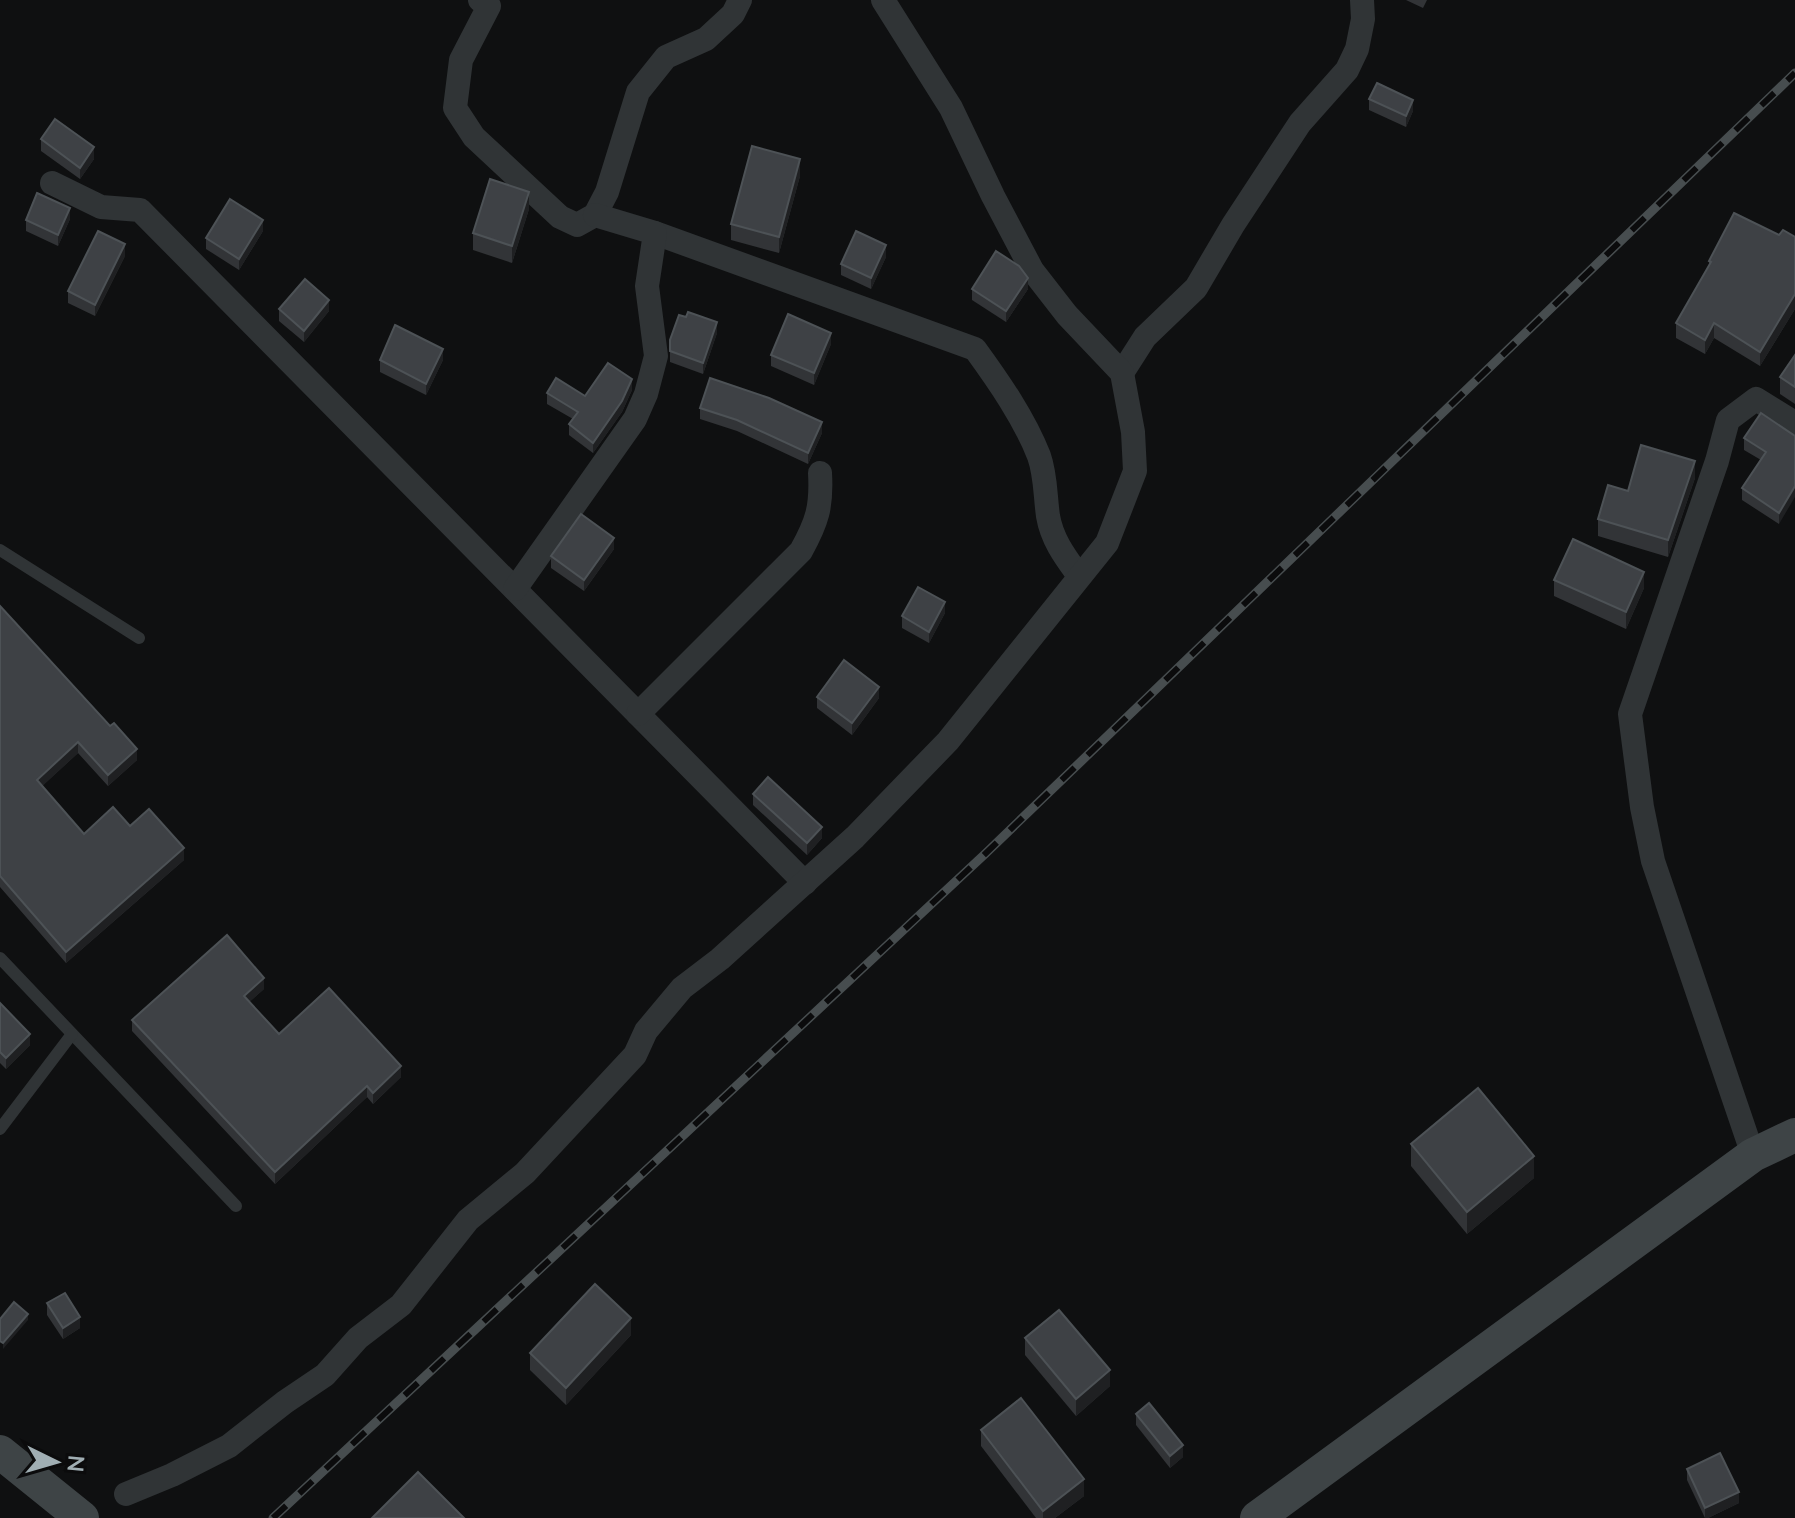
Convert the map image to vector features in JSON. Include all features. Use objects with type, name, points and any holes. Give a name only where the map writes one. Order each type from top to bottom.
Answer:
[{"type":"main road","points":[[1257,1518],[1753,1155],[1795,1135]]},
{"type":"main road","points":[[0,1452],[82,1518]]},
{"type":"street","points":[[480,0],[489,6],[461,60],[455,108],[474,137],[560,217],[577,225],[595,215],[607,192],[638,92],[666,57],[706,39],[733,14],[740,0]]},
{"type":"street","points":[[126,1494],[229,1446],[325,1375],[358,1338],[401,1305],[468,1220],[525,1173],[635,1055],[646,1031],[682,988],[720,959],[855,837],[948,741],[1107,543],[1135,471],[1133,432],[1122,373],[1067,315],[1032,270],[951,108],[883,0]]},
{"type":"street","points":[[1122,373],[1145,337],[1196,288],[1300,123],[1347,70],[1357,49],[1363,19],[1362,0]]},
{"type":"street","points":[[52,183],[101,207],[140,210],[805,883]]},
{"type":"street","points":[[595,215],[655,233],[975,349],[998,380],[1039,455],[1047,486],[1048,519],[1058,548],[1079,576]]},
{"type":"street","points":[[515,589],[635,419],[646,394],[656,356],[647,286],[655,233]]},
{"type":"street","points":[[1753,1155],[1653,861],[1642,807],[1630,714],[1712,476],[1728,420],[1756,399],[1795,423]]},
{"type":"street","points":[[638,714],[801,551],[816,524],[822,499],[820,473]]},
{"type":"lane","points":[[0,550],[139,638]]},
{"type":"lane","points":[[0,958],[236,1206]]},
{"type":"lane","points":[[0,1129],[72,1034]]},
{"type":"building","points":[[1377,83],[1413,100],[1406,116],[1369,99]]},
{"type":"building","points":[[55,119],[94,147],[80,168],[41,139]]},
{"type":"building","points":[[752,146],[800,159],[779,237],[731,224]]},
{"type":"building","points":[[490,179],[529,192],[512,246],[473,233]]},
{"type":"building","points":[[37,193],[70,208],[58,235],[26,220]]},
{"type":"building","points":[[230,199],[263,220],[239,259],[206,238]]},
{"type":"building","points":[[1734,213],[1779,235],[1783,230],[1795,237],[1795,294],[1760,352],[1714,323],[1705,340],[1676,323],[1711,262]]},
{"type":"building","points":[[98,231],[125,244],[95,305],[68,291]]},
{"type":"building","points":[[856,231],[886,245],[871,278],[841,264]]},
{"type":"building","points":[[996,251],[1019,266],[1028,278],[1006,311],[972,289]]},
{"type":"building","points":[[305,279],[329,300],[304,331],[279,309]]},
{"type":"building","points":[[688,312],[717,322],[703,363],[670,351],[670,340],[679,315],[686,317]]},
{"type":"building","points":[[788,314],[831,333],[814,373],[771,355]]},
{"type":"building","points":[[395,325],[443,349],[426,384],[380,360]]},
{"type":"building","points":[[1795,355],[1795,387],[1780,377]]},
{"type":"building","points":[[608,363],[632,379],[622,401],[593,443],[569,424],[578,412],[547,393],[556,378],[585,396]]},
{"type":"building","points":[[710,378],[769,398],[822,422],[808,453],[737,420],[700,408]]},
{"type":"building","points":[[1761,413],[1795,436],[1795,486],[1779,513],[1742,488],[1766,452],[1744,438]]},
{"type":"building","points":[[1641,445],[1695,461],[1668,540],[1598,519],[1608,485],[1628,491]]},
{"type":"building","points":[[581,514],[614,538],[584,580],[551,556]]},
{"type":"building","points":[[1573,539],[1644,572],[1626,612],[1554,580]]},
{"type":"building","points":[[918,587],[945,602],[929,632],[902,616]]},
{"type":"building","points":[[0,606],[110,726],[114,723],[137,749],[108,775],[78,742],[37,780],[84,834],[113,807],[130,826],[149,809],[184,848],[66,952],[0,876]]},
{"type":"building","points":[[844,660],[879,687],[852,723],[817,697]]},
{"type":"building","points":[[768,777],[822,827],[807,843],[753,794]]},
{"type":"building","points":[[227,935],[264,978],[244,996],[279,1034],[329,988],[401,1066],[373,1093],[367,1086],[275,1172],[132,1020]]},
{"type":"building","points":[[0,1003],[30,1034],[6,1058],[0,1052]]},
{"type":"building","points":[[1478,1088],[1534,1156],[1467,1212],[1411,1144]]},
{"type":"building","points":[[595,1284],[631,1318],[566,1388],[530,1353]]},
{"type":"building","points":[[65,1293],[80,1317],[63,1328],[47,1303]]},
{"type":"building","points":[[14,1302],[28,1314],[3,1343],[0,1341],[0,1319]]},
{"type":"building","points":[[1059,1310],[1110,1370],[1076,1399],[1025,1338]]},
{"type":"building","points":[[1021,1398],[1084,1479],[1043,1511],[981,1430]]},
{"type":"building","points":[[1149,1403],[1183,1445],[1170,1456],[1136,1414]]},
{"type":"building","points":[[1720,1453],[1739,1492],[1705,1508],[1687,1469]]},
{"type":"building","points":[[418,1472],[464,1518],[372,1518]]},
{"type":"railway","points":[[273,1518],[985,854],[1795,73]]}]
